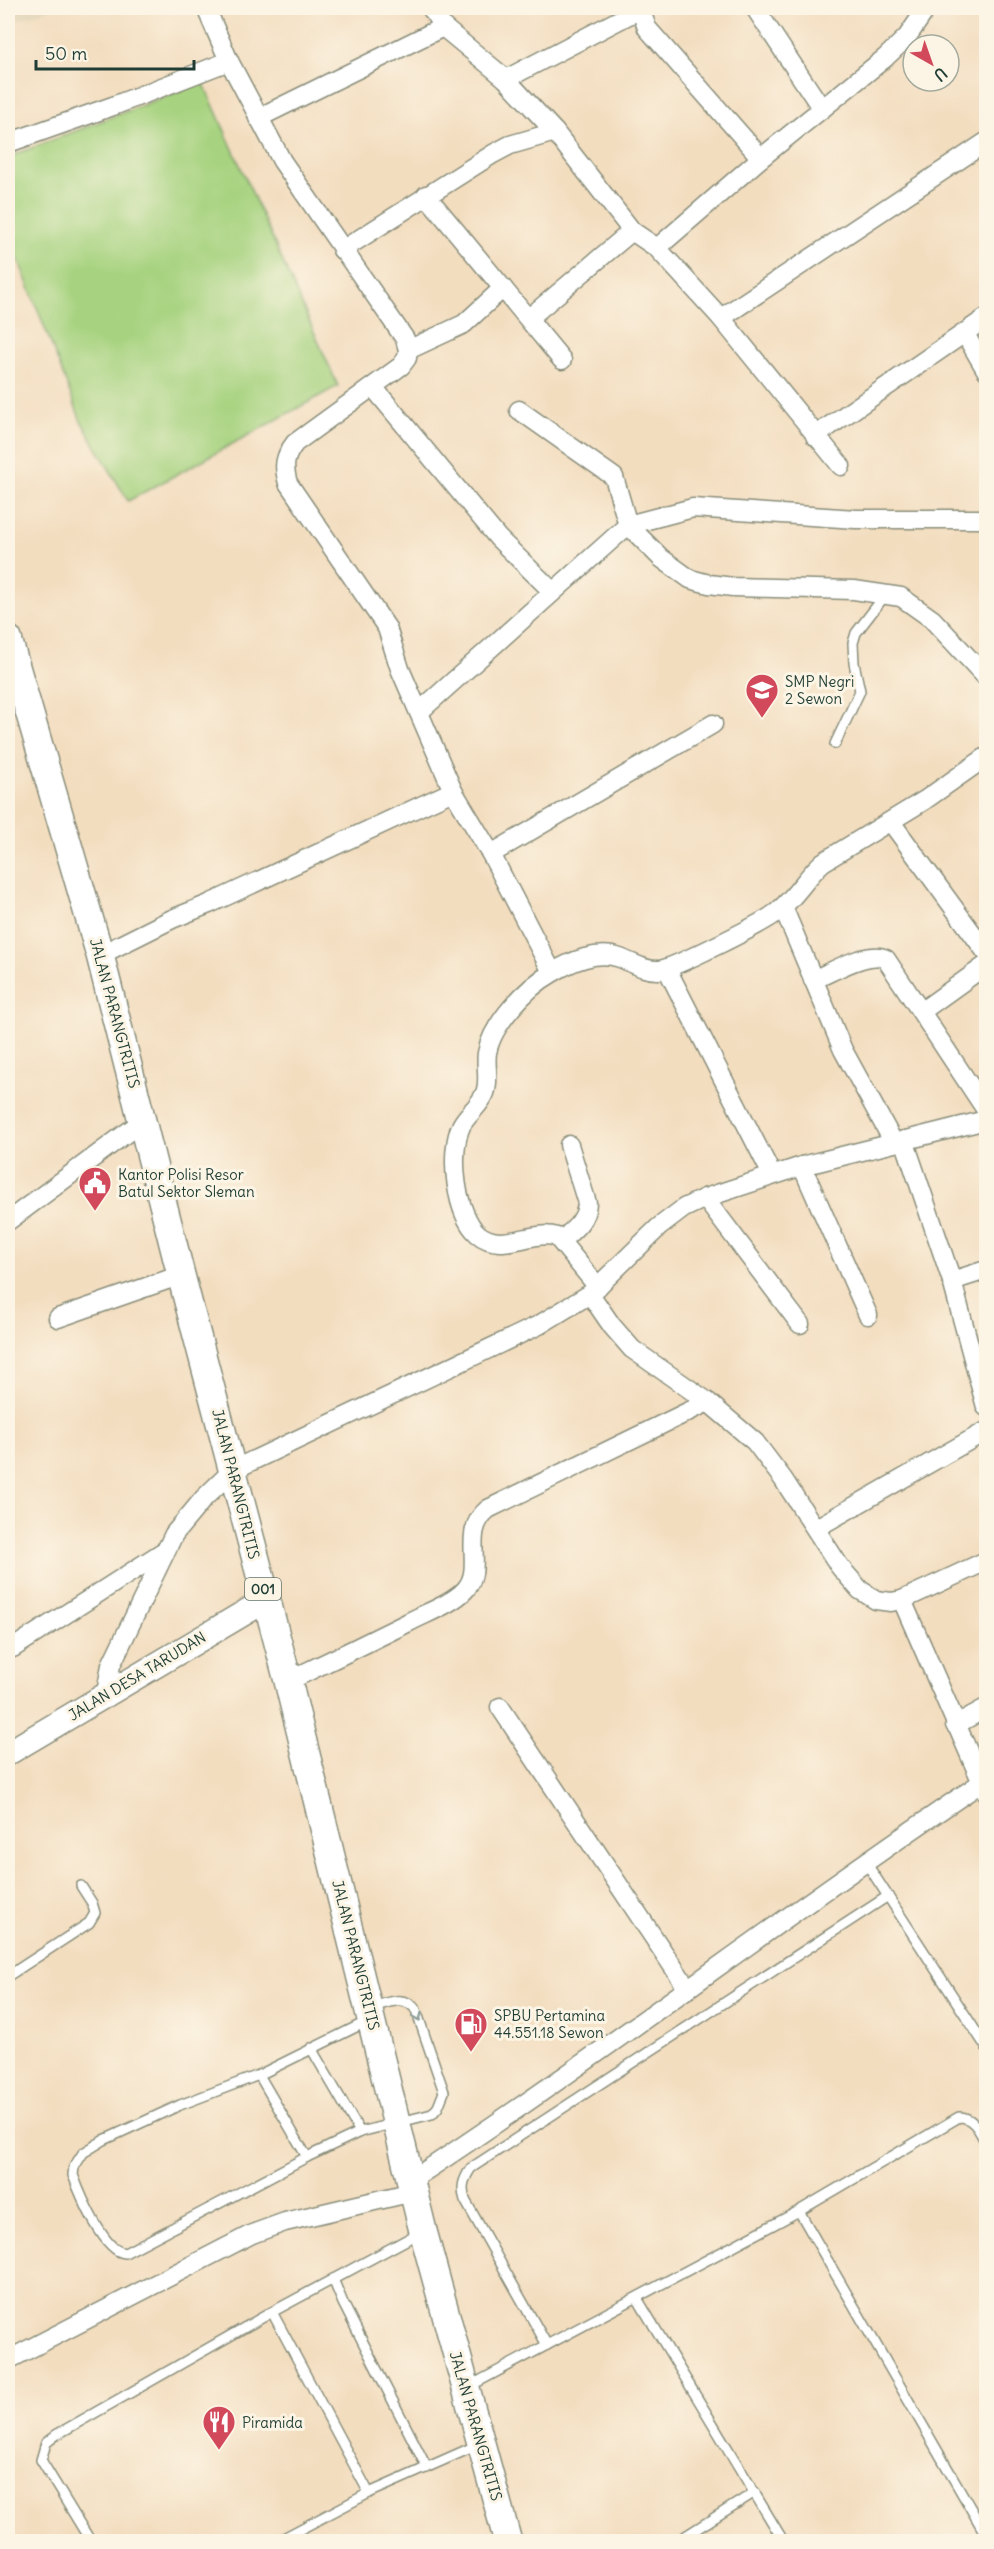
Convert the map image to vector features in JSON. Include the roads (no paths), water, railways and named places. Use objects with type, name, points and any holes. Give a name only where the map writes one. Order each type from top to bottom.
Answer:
[{"type":"main road","name":"JALAN PARANGTRITIS","points":[[8,641],[100,955],[144,1120],[181,1275],[288,1681],[423,2231],[508,2541]]},
{"type":"street","points":[[206,8],[229,61],[282,161],[405,339],[408,350],[407,358],[401,366],[295,443],[287,453],[284,464],[288,483],[387,628],[400,669],[453,791],[491,854],[552,972]]},
{"type":"street","points":[[431,8],[443,27],[506,79],[555,132],[632,231],[657,248],[721,318],[841,466]]},
{"type":"street","points":[[506,79],[641,8],[647,28],[761,158]]},
{"type":"street","points":[[755,8],[822,109]]},
{"type":"street","points":[[657,248],[761,158],[885,58],[907,37],[927,8]]},
{"type":"street","points":[[258,118],[443,27]]},
{"type":"street","points":[[8,143],[113,106],[229,61]]},
{"type":"street","points":[[342,250],[426,195],[510,145],[555,132]]},
{"type":"street","points":[[721,318],[987,142]]},
{"type":"street","points":[[426,195],[562,360]]},
{"type":"street","points":[[529,318],[632,231]]},
{"type":"street","points":[[408,350],[464,324],[503,288]]},
{"type":"street","points":[[815,436],[987,318]]},
{"type":"street","points":[[965,334],[987,370]]},
{"type":"street","points":[[374,387],[498,538],[552,591]]},
{"type":"street","points":[[519,410],[614,477],[628,525],[674,568],[690,579],[733,587],[854,590],[901,597],[932,619],[987,677]]},
{"type":"street","points":[[419,712],[628,525],[693,508],[856,519],[987,519]]},
{"type":"street","points":[[491,854],[713,724]]},
{"type":"street","points":[[987,757],[891,822],[823,862],[810,873],[783,908],[763,921],[667,969],[648,969],[608,955],[579,960],[552,972],[519,1001],[491,1039],[487,1058],[486,1090],[460,1129],[455,1150],[455,1163],[464,1211],[473,1228],[483,1238],[499,1242],[552,1236],[562,1240],[594,1290],[612,1326],[632,1349],[708,1402],[755,1442],[816,1528],[840,1567],[860,1590],[876,1600],[891,1602],[902,1600],[987,1561]]},
{"type":"street","points":[[100,955],[172,919],[453,791]]},
{"type":"street","points":[[891,822],[987,952]]},
{"type":"street","points":[[783,908],[843,1050],[899,1142],[952,1281],[987,1407]]},
{"type":"street","points":[[813,980],[870,956],[880,956],[891,964],[987,1110]]},
{"type":"street","points":[[922,1011],[987,965]]},
{"type":"street","points":[[667,969],[772,1175]]},
{"type":"street","points":[[8,1221],[144,1120]]},
{"type":"street","points":[[106,1693],[111,1665],[174,1534],[186,1518],[233,1470],[539,1325],[594,1290],[659,1227],[684,1208],[705,1198],[802,1166],[987,1120]]},
{"type":"street","points":[[562,1240],[580,1223],[586,1214],[587,1203],[569,1145]]},
{"type":"street","points":[[802,1166],[868,1315]]},
{"type":"street","points":[[705,1198],[800,1324]]},
{"type":"street","points":[[952,1281],[987,1270]]},
{"type":"street","points":[[58,1318],[181,1275]]},
{"type":"street","points":[[288,1681],[427,1613],[465,1590],[472,1575],[473,1533],[476,1523],[488,1509],[708,1402]]},
{"type":"street","points":[[816,1528],[987,1431]]},
{"type":"street","points":[[13,1648],[166,1550]]},
{"type":"street","name":"JALAN DESA TARUDAN","points":[[8,1753],[266,1600]]},
{"type":"street","points":[[8,2360],[252,2234],[285,2222],[412,2186],[865,1861],[984,1788],[902,1600]]},
{"type":"street","points":[[500,1707],[688,1989]]},
{"type":"street","points":[[955,1725],[987,1708]]},
{"type":"lane","points":[[835,744],[860,691],[854,663],[853,643],[856,633],[886,594]]},
{"type":"lane","points":[[865,1861],[987,2048]]},
{"type":"lane","points":[[8,1976],[89,1923],[95,1913],[92,1903],[81,1886]]},
{"type":"lane","points":[[547,2345],[465,2200],[462,2188],[471,2168],[888,1896]]},
{"type":"lane","points":[[401,1999],[411,2004],[416,2010],[442,2082],[442,2101],[432,2114],[360,2132],[307,2157],[131,2251],[119,2253],[106,2242],[73,2175],[74,2167],[83,2153],[144,2120],[259,2075],[371,2013],[401,1999]]},
{"type":"lane","points":[[311,2048],[360,2132]]},
{"type":"lane","points":[[259,2075],[307,2157]]},
{"type":"lane","points":[[465,2389],[799,2211],[958,2117],[969,2118],[987,2143]]},
{"type":"lane","points":[[799,2211],[987,2535]]},
{"type":"lane","points":[[91,2541],[41,2460],[46,2443],[56,2435],[272,2312],[423,2231]]},
{"type":"lane","points":[[333,2279],[427,2468]]},
{"type":"lane","points":[[637,2298],[784,2541]]},
{"type":"lane","points":[[272,2312],[369,2493]]},
{"type":"lane","points":[[276,2541],[369,2493],[481,2444]]},
{"type":"lane","points":[[676,2541],[755,2492]]},
{"type":"place","name":"SMP Negri 2 Sewon","points":[[762,719]]},
{"type":"place","name":"Kantor Polisi Resor Batul Sektor Sleman","points":[[95,1212]]},
{"type":"place","name":"SPBU Pertamina 44.551.18 Sewon","points":[[471,2053]]},
{"type":"place","name":"Piramida","points":[[219,2451]]}]
